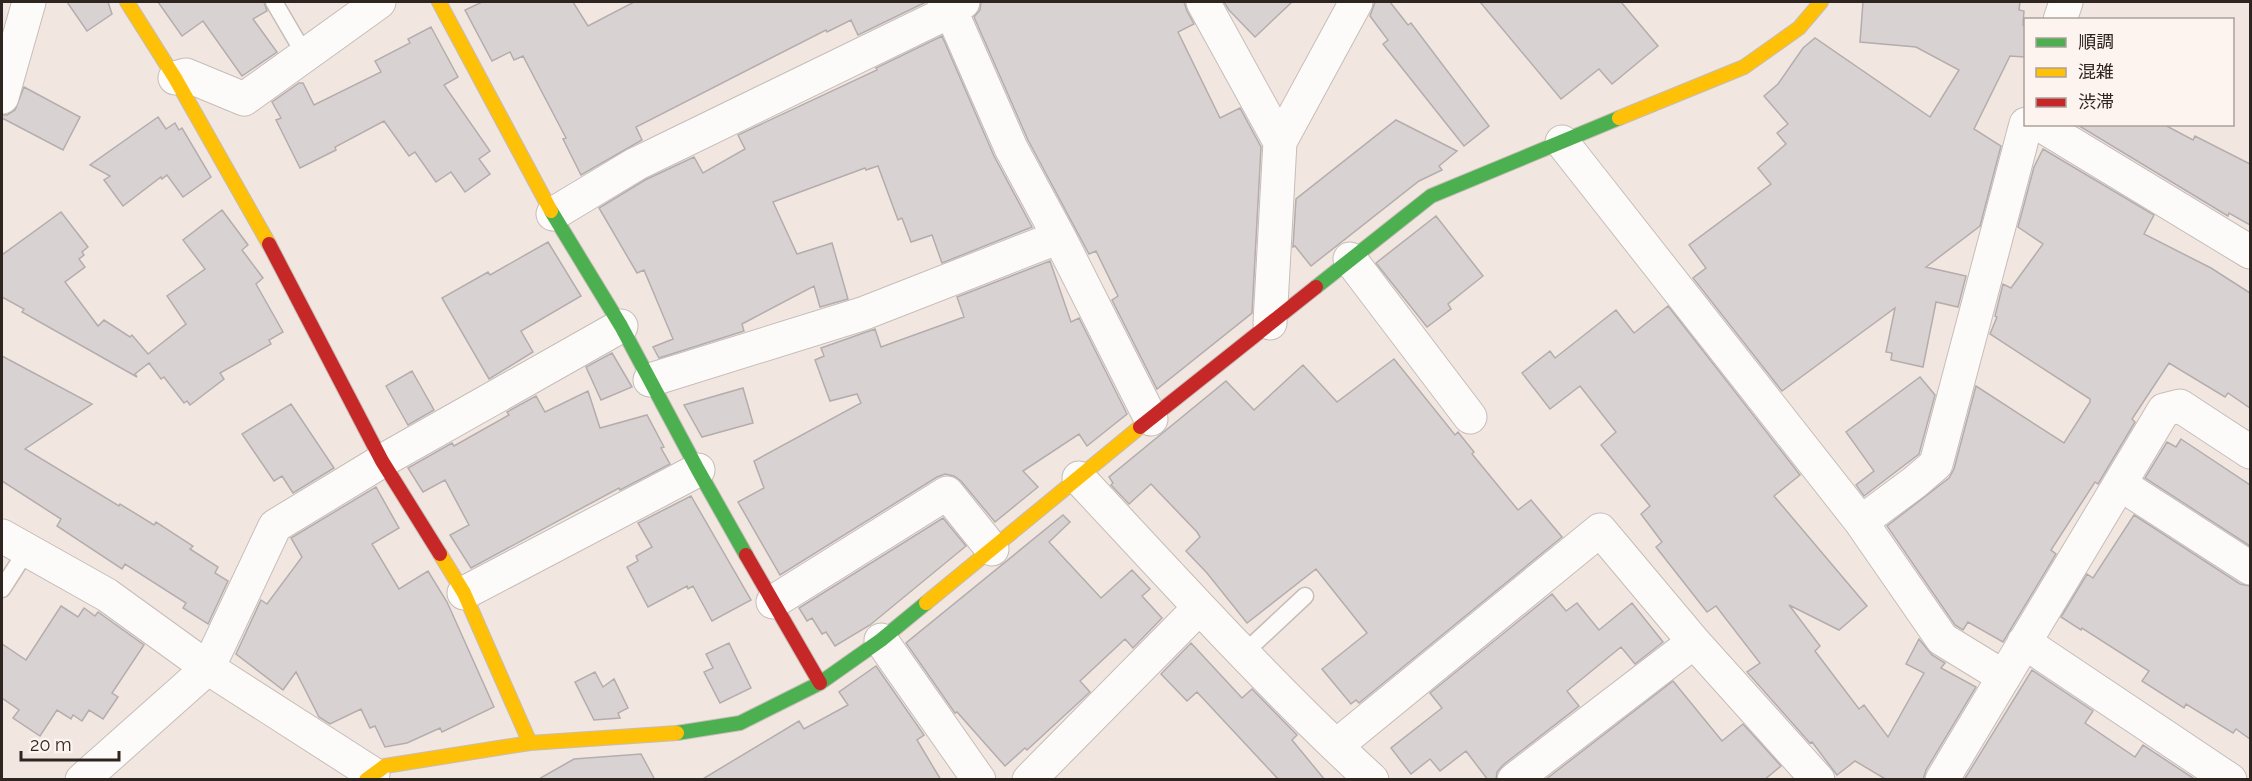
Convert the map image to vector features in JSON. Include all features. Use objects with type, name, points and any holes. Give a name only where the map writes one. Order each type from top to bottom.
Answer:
[{"type":"street","points":[[2,97],[30,2]]},
{"type":"street","points":[[127,2],[175,78],[303,306],[382,461],[464,592],[530,743]]},
{"type":"street","points":[[175,78],[186,75],[244,99],[379,2]]},
{"type":"street","points":[[439,2],[553,214],[621,326],[698,470],[820,683]]},
{"type":"street","points":[[1203,2],[1280,142]]},
{"type":"street","points":[[1270,322],[1280,142],[1356,2]]},
{"type":"street","points":[[14,543],[107,595],[208,668],[377,775],[530,743],[682,732],[740,723],[820,683],[881,640],[1270,322],[1431,196],[1744,68],[1799,28],[1821,2]]},
{"type":"street","points":[[2061,18],[2066,2]]},
{"type":"street","points":[[553,214],[636,164],[952,5],[1011,148],[1151,419]]},
{"type":"street","points":[[1861,522],[1936,464],[2025,126]]},
{"type":"street","points":[[2042,126],[2250,252]]},
{"type":"street","points":[[1562,142],[1861,522],[1942,639],[2004,676]]},
{"type":"street","points":[[650,380],[862,314],[1059,237]]},
{"type":"street","points":[[1350,259],[1470,417]]},
{"type":"street","points":[[82,780],[208,668],[275,526],[382,461],[621,326]]},
{"type":"street","points":[[1942,780],[2164,410],[2180,406],[2250,452]]},
{"type":"street","points":[[464,592],[698,470]]},
{"type":"street","points":[[1080,478],[1200,608],[1372,780]]},
{"type":"street","points":[[2120,484],[2250,568]]},
{"type":"street","points":[[773,602],[946,493],[992,549]]},
{"type":"street","points":[[1336,746],[1600,530],[1694,642],[1818,780]]},
{"type":"street","points":[[1029,780],[1200,608]]},
{"type":"street","points":[[881,640],[979,780]]},
{"type":"street","points":[[1514,780],[1694,642]]},
{"type":"street","points":[[2024,642],[2230,780]]},
{"type":"lane","points":[[274,2],[304,55]]},
{"type":"lane","points":[[2,589],[14,543]]},
{"type":"lane","points":[[1244,653],[1305,596]]},
{"type":"building","points":[[67,2],[108,2],[112,14],[87,31]]},
{"type":"building","points":[[158,2],[264,2],[267,11],[253,19],[277,52],[242,76],[203,21],[182,36]]},
{"type":"building","points":[[482,2],[573,2],[588,26],[634,2],[926,2],[858,35],[851,20],[827,32],[826,30],[636,127],[642,140],[581,175],[563,139],[566,138],[523,56],[514,60],[510,52],[492,61],[465,10]]},
{"type":"building","points":[[981,2],[1184,2],[1194,24],[1178,32],[1220,118],[1240,108],[1261,147],[1252,313],[1157,389],[1112,300],[1118,296],[1096,251],[1089,254],[1028,140],[974,17],[980,10]]},
{"type":"building","points":[[1224,2],[1292,2],[1255,37]]},
{"type":"building","points":[[1375,2],[1390,2],[1408,25],[1411,23],[1489,126],[1464,146],[1383,44],[1388,40],[1370,16]]},
{"type":"building","points":[[1480,2],[1621,2],[1658,46],[1612,84],[1599,69],[1561,99]]},
{"type":"building","points":[[1863,2],[2020,2],[2019,10],[2024,11],[2024,57],[2010,56],[1974,129],[2001,146],[1980,226],[1926,267],[1966,276],[1958,307],[1936,302],[1923,367],[1891,360],[1892,353],[1886,352],[1895,308],[1782,391],[1693,278],[1706,268],[1689,245],[1771,184],[1758,168],[1786,144],[1777,133],[1788,124],[1764,96],[1778,84],[1803,48],[1815,38],[1930,117],[1959,70],[1916,47],[1860,42]]},
{"type":"building","points":[[431,27],[458,77],[444,85],[490,151],[479,159],[490,174],[465,192],[451,172],[436,182],[415,152],[409,156],[384,121],[335,147],[336,150],[300,168],[276,120],[281,118],[272,102],[299,83],[303,83],[314,105],[381,72],[375,61],[410,43],[408,39]]},
{"type":"building","points":[[942,36],[994,156],[1032,227],[942,263],[932,235],[911,242],[902,218],[898,220],[878,166],[866,170],[865,168],[773,202],[797,254],[832,243],[848,299],[820,307],[814,286],[742,324],[744,331],[659,358],[653,347],[673,339],[644,270],[637,273],[599,208],[645,180],[694,157],[703,173],[745,149],[738,135],[877,70],[876,68]]},
{"type":"building","points":[[24,87],[80,117],[63,150],[2,118],[2,115],[15,110]]},
{"type":"building","points":[[158,117],[166,129],[175,123],[179,130],[182,128],[211,177],[183,197],[167,175],[162,179],[161,177],[123,206],[104,180],[110,176],[90,165]]},
{"type":"building","points":[[1396,120],[1457,151],[1439,166],[1442,170],[1419,181],[1311,266],[1295,246],[1293,247],[1296,199]]},
{"type":"building","points":[[2079,126],[2167,126],[2193,140],[2195,136],[2250,164],[2250,225],[2229,213],[2228,216]]},
{"type":"building","points":[[2043,149],[2154,215],[2144,234],[2211,268],[2250,293],[2250,408],[2228,393],[2225,397],[2169,363],[2132,419],[2135,422],[2098,484],[2095,482],[2051,550],[2056,554],[2003,642],[1968,622],[1963,630],[1955,625],[1887,526],[1949,478],[1954,469],[1976,386],[2064,443],[2090,402],[2090,399],[1990,334],[1997,317],[1995,316],[2003,284],[2011,288],[2043,244],[2018,227],[2034,167]]},
{"type":"building","points":[[222,210],[248,245],[242,250],[263,278],[256,284],[283,332],[269,340],[271,344],[220,373],[224,379],[190,405],[187,401],[184,403],[164,377],[161,379],[149,363],[135,374],[137,377],[22,312],[24,309],[2,297],[2,255],[61,212],[88,247],[79,259],[85,267],[65,282],[98,326],[104,320],[130,337],[132,335],[148,354],[186,324],[167,296],[205,269],[183,240]]},
{"type":"building","points":[[1436,216],[1483,276],[1448,304],[1451,309],[1427,327],[1376,263]]},
{"type":"building","points":[[548,242],[581,296],[521,331],[533,352],[489,379],[442,298],[488,272],[490,275]]},
{"type":"building","points":[[1050,261],[1071,322],[1079,318],[1127,414],[1087,446],[1079,434],[1023,471],[1038,487],[995,522],[961,481],[945,474],[780,575],[738,502],[764,488],[754,461],[861,403],[857,394],[830,401],[815,360],[824,356],[821,348],[875,329],[881,347],[964,317],[957,297]]},
{"type":"building","points":[[1668,306],[1800,475],[1774,496],[1867,606],[1839,630],[1789,605],[1820,646],[1815,651],[1859,709],[1864,705],[1888,737],[1924,673],[1906,664],[1919,639],[1932,655],[1945,663],[1941,668],[1976,687],[1926,770],[1923,780],[1887,780],[1855,761],[1837,775],[1812,742],[1810,743],[1747,672],[1760,663],[1716,606],[1707,612],[1656,547],[1662,542],[1641,514],[1650,506],[1601,445],[1616,432],[1580,386],[1550,409],[1522,373],[1550,351],[1555,358],[1616,310],[1634,333]]},
{"type":"building","points":[[612,353],[632,387],[601,400],[586,367]]},
{"type":"building","points":[[2,356],[92,404],[25,449],[119,506],[120,504],[154,525],[156,522],[193,546],[190,549],[218,567],[215,573],[228,581],[208,624],[183,608],[186,603],[125,564],[122,569],[57,526],[61,519],[2,481]]},
{"type":"building","points":[[1394,359],[1455,435],[1458,432],[1474,452],[1472,454],[1518,510],[1531,500],[1562,537],[1359,703],[1356,700],[1351,704],[1322,669],[1367,633],[1316,569],[1247,623],[1207,573],[1186,551],[1200,537],[1197,532],[1151,484],[1129,504],[1111,485],[1113,483],[1109,477],[1226,381],[1254,410],[1303,365],[1337,402]]},
{"type":"building","points":[[412,371],[434,410],[408,425],[386,386]]},
{"type":"building","points":[[1920,377],[1935,395],[1919,454],[1864,496],[1856,485],[1874,471],[1846,432]]},
{"type":"building","points":[[743,388],[753,423],[702,437],[684,405]]},
{"type":"building","points":[[588,391],[600,428],[647,415],[670,464],[620,490],[619,488],[471,568],[450,535],[469,525],[445,480],[423,492],[408,468],[452,443],[454,446],[509,415],[507,412],[536,396],[545,412]]},
{"type":"building","points":[[291,404],[334,468],[293,493],[282,476],[274,481],[242,434]]},
{"type":"building","points":[[2181,439],[2250,485],[2250,546],[2145,478],[2167,442],[2176,447]]},
{"type":"building","points":[[376,487],[399,528],[372,544],[399,589],[428,571],[447,602],[494,707],[442,732],[440,728],[407,743],[385,747],[375,726],[370,728],[361,709],[330,724],[319,717],[296,672],[283,690],[236,654],[261,600],[267,604],[302,557],[291,538]]},
{"type":"building","points":[[691,496],[751,600],[712,621],[693,586],[688,589],[687,586],[648,607],[627,567],[638,561],[636,556],[652,547],[638,523]]},
{"type":"building","points":[[1063,515],[1070,522],[1049,542],[1101,598],[1132,570],[1150,589],[1142,596],[1162,618],[1133,648],[1125,639],[1080,681],[1090,692],[1027,750],[1025,748],[1005,766],[957,712],[955,713],[906,643]]},
{"type":"building","points":[[2134,515],[2240,584],[2250,586],[2250,739],[2236,729],[2233,733],[2186,704],[2184,708],[2142,681],[2149,671],[2061,617],[2087,574],[2093,578]]},
{"type":"building","points":[[943,518],[966,546],[870,625],[835,646],[826,632],[822,634],[812,618],[807,621],[799,608]]},
{"type":"building","points":[[1552,594],[1566,611],[1577,603],[1599,630],[1632,603],[1663,642],[1635,664],[1621,647],[1567,691],[1579,706],[1503,765],[1497,772],[1496,780],[1488,780],[1466,751],[1440,771],[1430,759],[1411,774],[1391,748],[1442,708],[1430,693]]},
{"type":"building","points":[[61,606],[78,617],[84,608],[95,616],[98,612],[144,645],[112,693],[118,697],[103,719],[89,710],[82,721],[73,715],[71,719],[57,710],[40,736],[13,718],[19,710],[2,698],[2,644],[26,660]]},
{"type":"building","points":[[729,643],[751,688],[720,703],[704,672],[713,668],[706,654]]},
{"type":"building","points":[[1191,643],[1242,698],[1252,689],[1297,735],[1292,740],[1325,780],[1279,780],[1197,692],[1187,701],[1161,674]]},
{"type":"building","points":[[876,666],[924,735],[917,740],[941,780],[701,780],[799,721],[804,729],[848,705],[839,692]]},
{"type":"building","points":[[2032,670],[2093,711],[2085,723],[2135,757],[2143,745],[2196,780],[1964,780]]},
{"type":"building","points":[[595,672],[603,687],[614,679],[628,708],[618,713],[620,718],[594,720],[575,682]]},
{"type":"building","points":[[1673,681],[1722,741],[1743,724],[1781,766],[1764,780],[1545,780]]},
{"type":"building","points":[[641,754],[655,780],[537,780],[574,759]]},
{"type":"traffic: fast","points":[[1316,287],[1431,196],[1619,118]]},
{"type":"traffic: fast","points":[[551,211],[621,326],[746,555]]},
{"type":"traffic: fast","points":[[677,733],[740,723],[820,683],[881,640],[926,603]]},
{"type":"traffic: slow","points":[[127,2],[175,78],[269,244]]},
{"type":"traffic: slow","points":[[439,2],[551,211]]},
{"type":"traffic: slow","points":[[1619,118],[1744,67],[1799,28],[1821,2]]},
{"type":"traffic: slow","points":[[926,603],[1140,427]]},
{"type":"traffic: slow","points":[[440,554],[464,593],[530,743]]},
{"type":"traffic: slow","points":[[366,780],[385,766],[530,743],[677,733]]},
{"type":"traffic: jam","points":[[269,244],[382,461],[440,554]]},
{"type":"traffic: jam","points":[[1140,427],[1316,287]]},
{"type":"traffic: jam","points":[[746,555],[820,683]]}]
